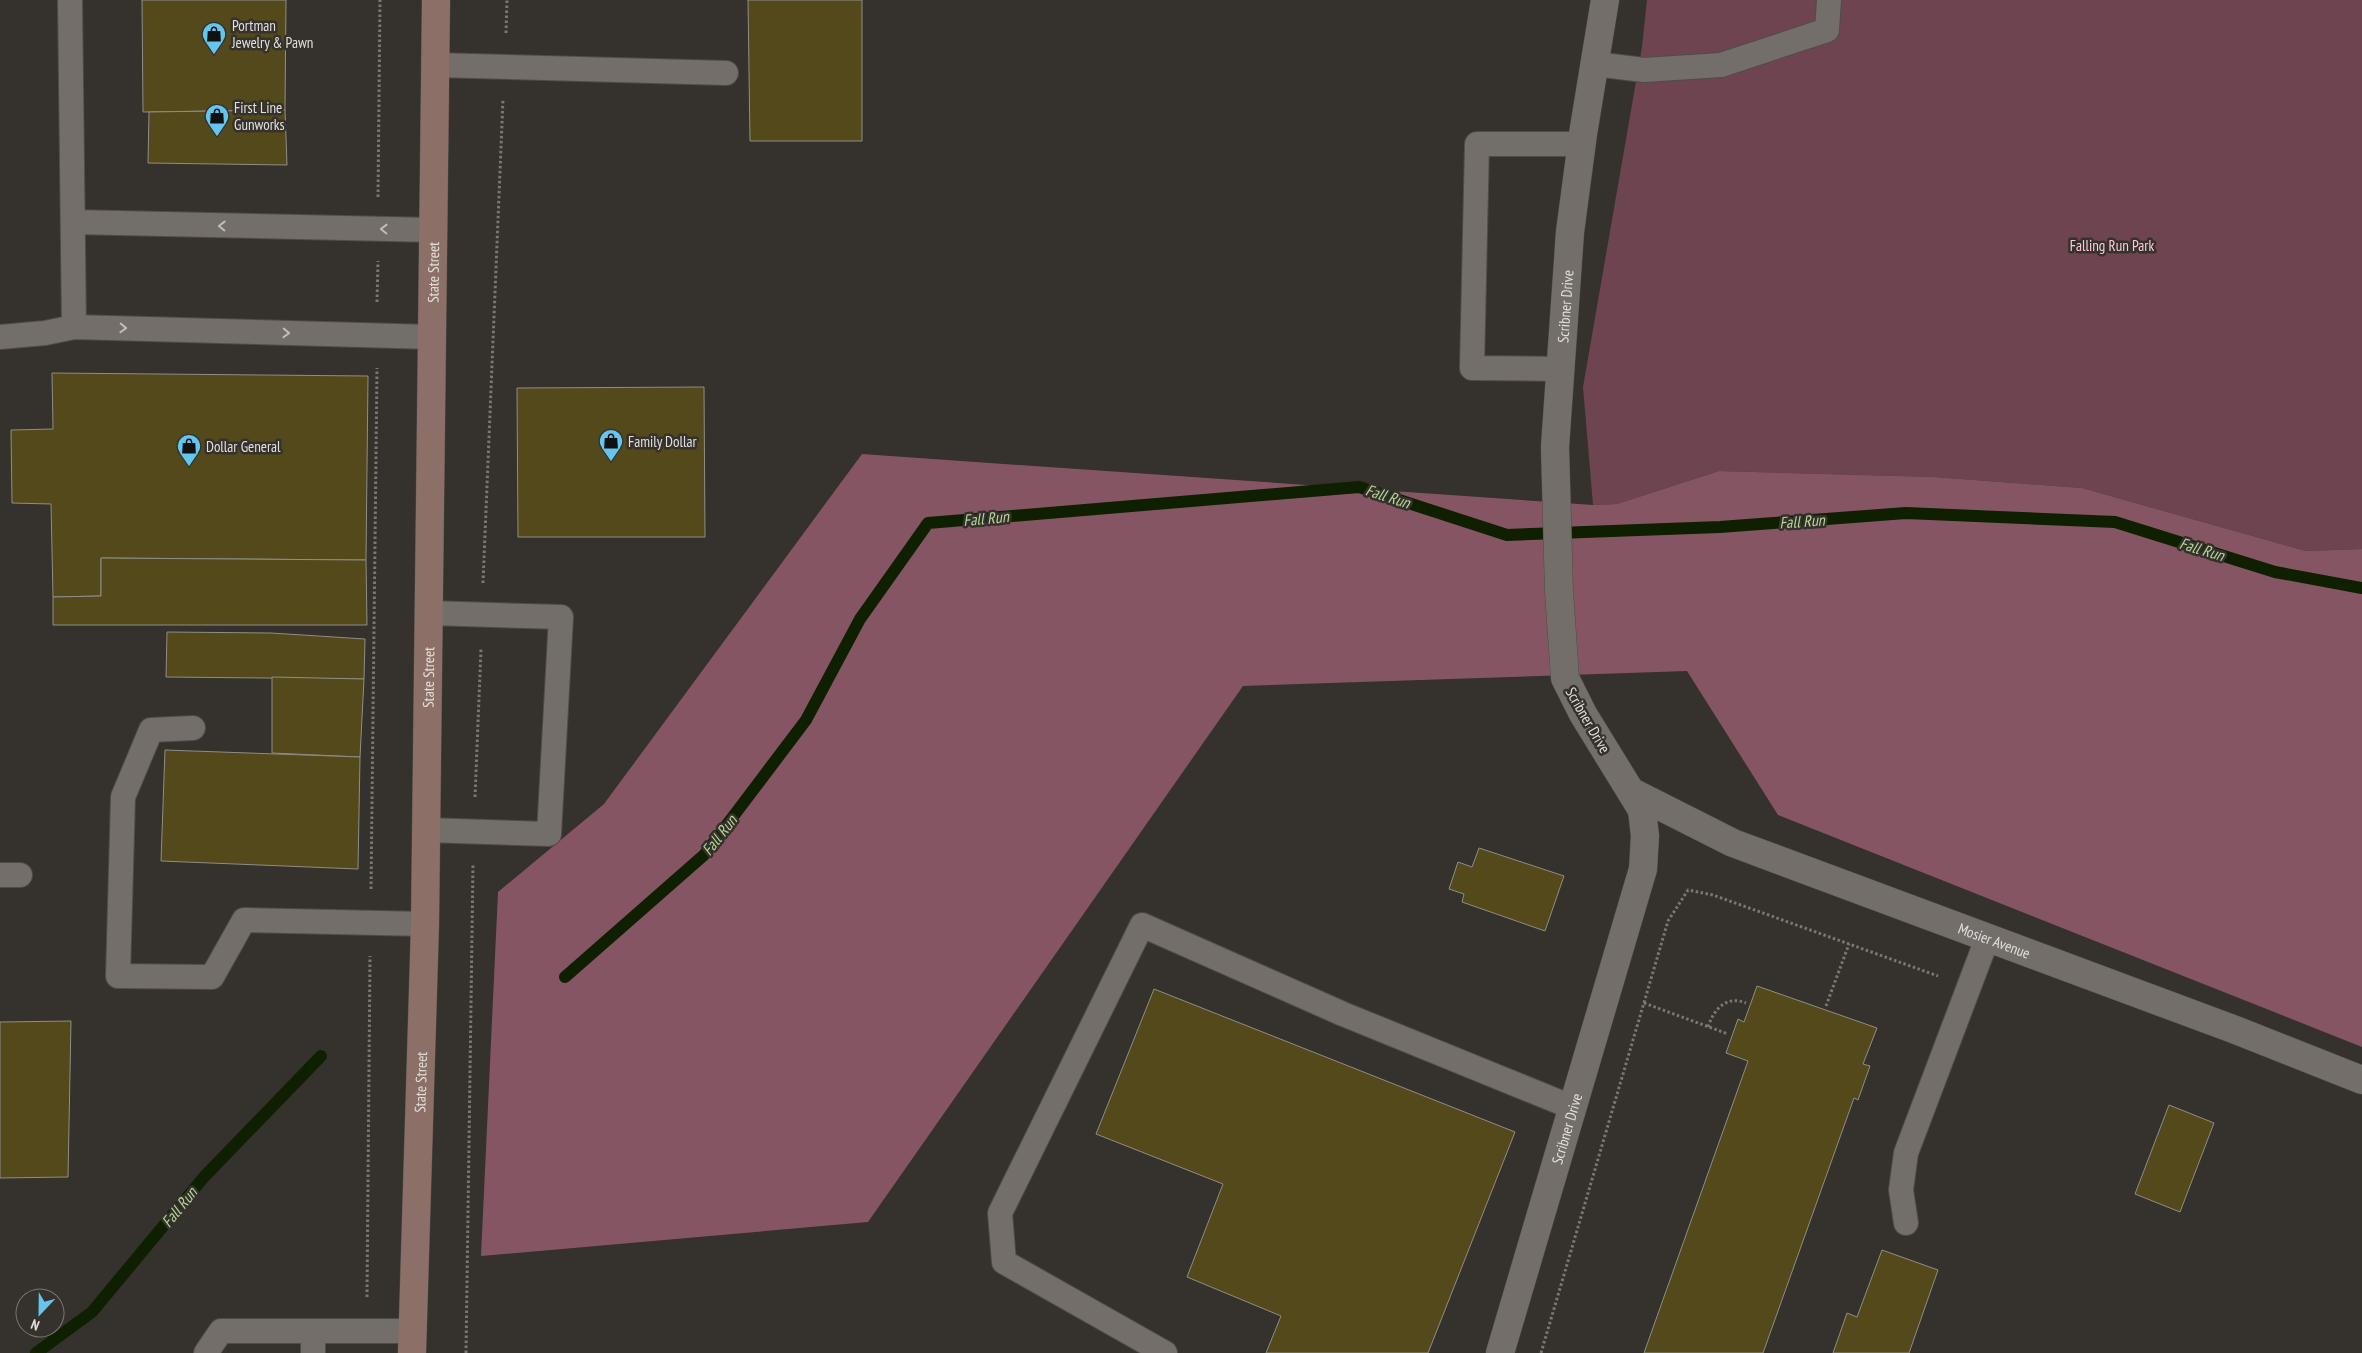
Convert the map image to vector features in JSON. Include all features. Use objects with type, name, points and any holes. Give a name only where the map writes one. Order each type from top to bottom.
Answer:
[{"type":"main road","name":"State Street","points":[[412,1342],[426,830],[436,0]]},
{"type":"street","name":"Scribner Drive","points":[[1500,1353],[1574,1108],[1643,869],[1645,823],[1642,810],[1584,714],[1565,678],[1559,591],[1555,448],[1570,232],[1605,0]]},
{"type":"street","name":"Mosier Avenue","points":[[1632,792],[1733,843],[2362,1080]]},
{"type":"lane","points":[[70,0],[74,327]]},
{"type":"lane","points":[[1595,64],[1644,70],[1721,65],[1827,30],[1829,0]]},
{"type":"lane","points":[[435,65],[726,72]]},
{"type":"lane","points":[[1560,369],[1472,368],[1477,144],[1582,144]]},
{"type":"lane","points":[[73,222],[433,230]]},
{"type":"lane","points":[[0,337],[45,333],[74,327],[432,337]]},
{"type":"lane","points":[[426,830],[549,834],[561,617],[429,613]]},
{"type":"lane","points":[[193,728],[151,730],[123,798],[118,976],[212,977],[244,920],[424,924]]},
{"type":"lane","points":[[1165,1353],[1004,1262],[1000,1213],[1142,925],[1343,1014],[1574,1108]]},
{"type":"lane","points":[[1906,1223],[1901,1190],[1906,1153],[1987,939]]},
{"type":"lane","points":[[206,1353],[220,1331],[313,1342],[367,1330],[412,1342]]},
{"type":"path","points":[[367,1330],[380,0]]},
{"type":"path","points":[[466,1353],[474,832],[507,0]]},
{"type":"path","points":[[1541,1353],[1668,921],[1688,890],[1713,895],[1942,978]]},
{"type":"path","points":[[1826,1006],[1849,944]]},
{"type":"path","points":[[1708,1027],[1712,1015],[1719,1006],[1730,1001],[1746,1003]]},
{"type":"path","points":[[1644,1003],[1728,1034]]},
{"type":"green space","name":"Falling Run Park","points":[[1647,0],[2362,0],[2362,549],[2306,551],[2082,488],[1934,477],[1719,471],[1617,504],[1593,505],[1583,387],[1642,47]]},
{"type":"shaded area","points":[[862,454],[1593,505],[1617,504],[1719,471],[1934,477],[2082,488],[2306,551],[2362,549],[2362,1047],[1778,815],[1687,671],[1243,686],[868,1222],[481,1256],[498,892],[604,804]]},
{"type":"building","name":"Portman Jewelry & Pawn","points":[[142,0],[286,0],[285,110],[143,112]]},
{"type":"building","points":[[748,0],[862,0],[862,141],[750,141]]},
{"type":"building","name":"First Line Gunworks","points":[[285,110],[287,165],[148,163],[149,112]]},
{"type":"building","name":"Dollar General","points":[[52,373],[368,376],[366,560],[101,558],[101,596],[53,597],[51,504],[12,503],[11,430],[53,429]]},
{"type":"building","name":"Family Dollar","points":[[704,387],[705,537],[518,537],[517,388]]},
{"type":"building","points":[[101,558],[366,560],[367,625],[53,625],[53,597],[101,596]]},
{"type":"building","points":[[167,632],[271,633],[365,639],[364,679],[166,677]]},
{"type":"building","points":[[272,677],[364,679],[360,757],[272,753]]},
{"type":"building","points":[[165,750],[360,757],[358,869],[161,861]]},
{"type":"building","points":[[1479,848],[1564,876],[1545,931],[1462,902],[1464,894],[1449,889],[1458,862],[1472,867]]},
{"type":"building","points":[[1757,986],[1877,1028],[1863,1064],[1870,1066],[1858,1100],[1854,1098],[1763,1353],[1644,1353],[1748,1061],[1726,1053],[1738,1019],[1744,1022]]},
{"type":"building","points":[[1154,989],[1515,1132],[1428,1353],[1266,1353],[1281,1316],[1187,1277],[1223,1184],[1096,1134]]},
{"type":"building","points":[[71,1021],[68,1177],[0,1178],[0,1022]]},
{"type":"building","points":[[2169,1105],[2214,1123],[2180,1212],[2135,1194]]},
{"type":"building","points":[[1882,1250],[1938,1270],[1909,1353],[1833,1353],[1847,1313],[1857,1317]]},
{"type":"waterway","name":"Fall Run","points":[[565,977],[704,855],[806,720],[860,619],[928,523],[1359,487],[1507,535],[1720,527],[1906,513],[2115,522],[2275,572],[2362,588]]},
{"type":"waterway","name":"Fall Run","points":[[36,1353],[92,1312],[204,1177],[321,1056]]},
{"type":"place","name":"Portman Jewelry & Pawn","points":[[214,55]]},
{"type":"place","name":"First Line Gunworks","points":[[217,137]]},
{"type":"place","name":"Family Dollar","points":[[611,462]]},
{"type":"place","name":"Dollar General","points":[[189,467]]}]
